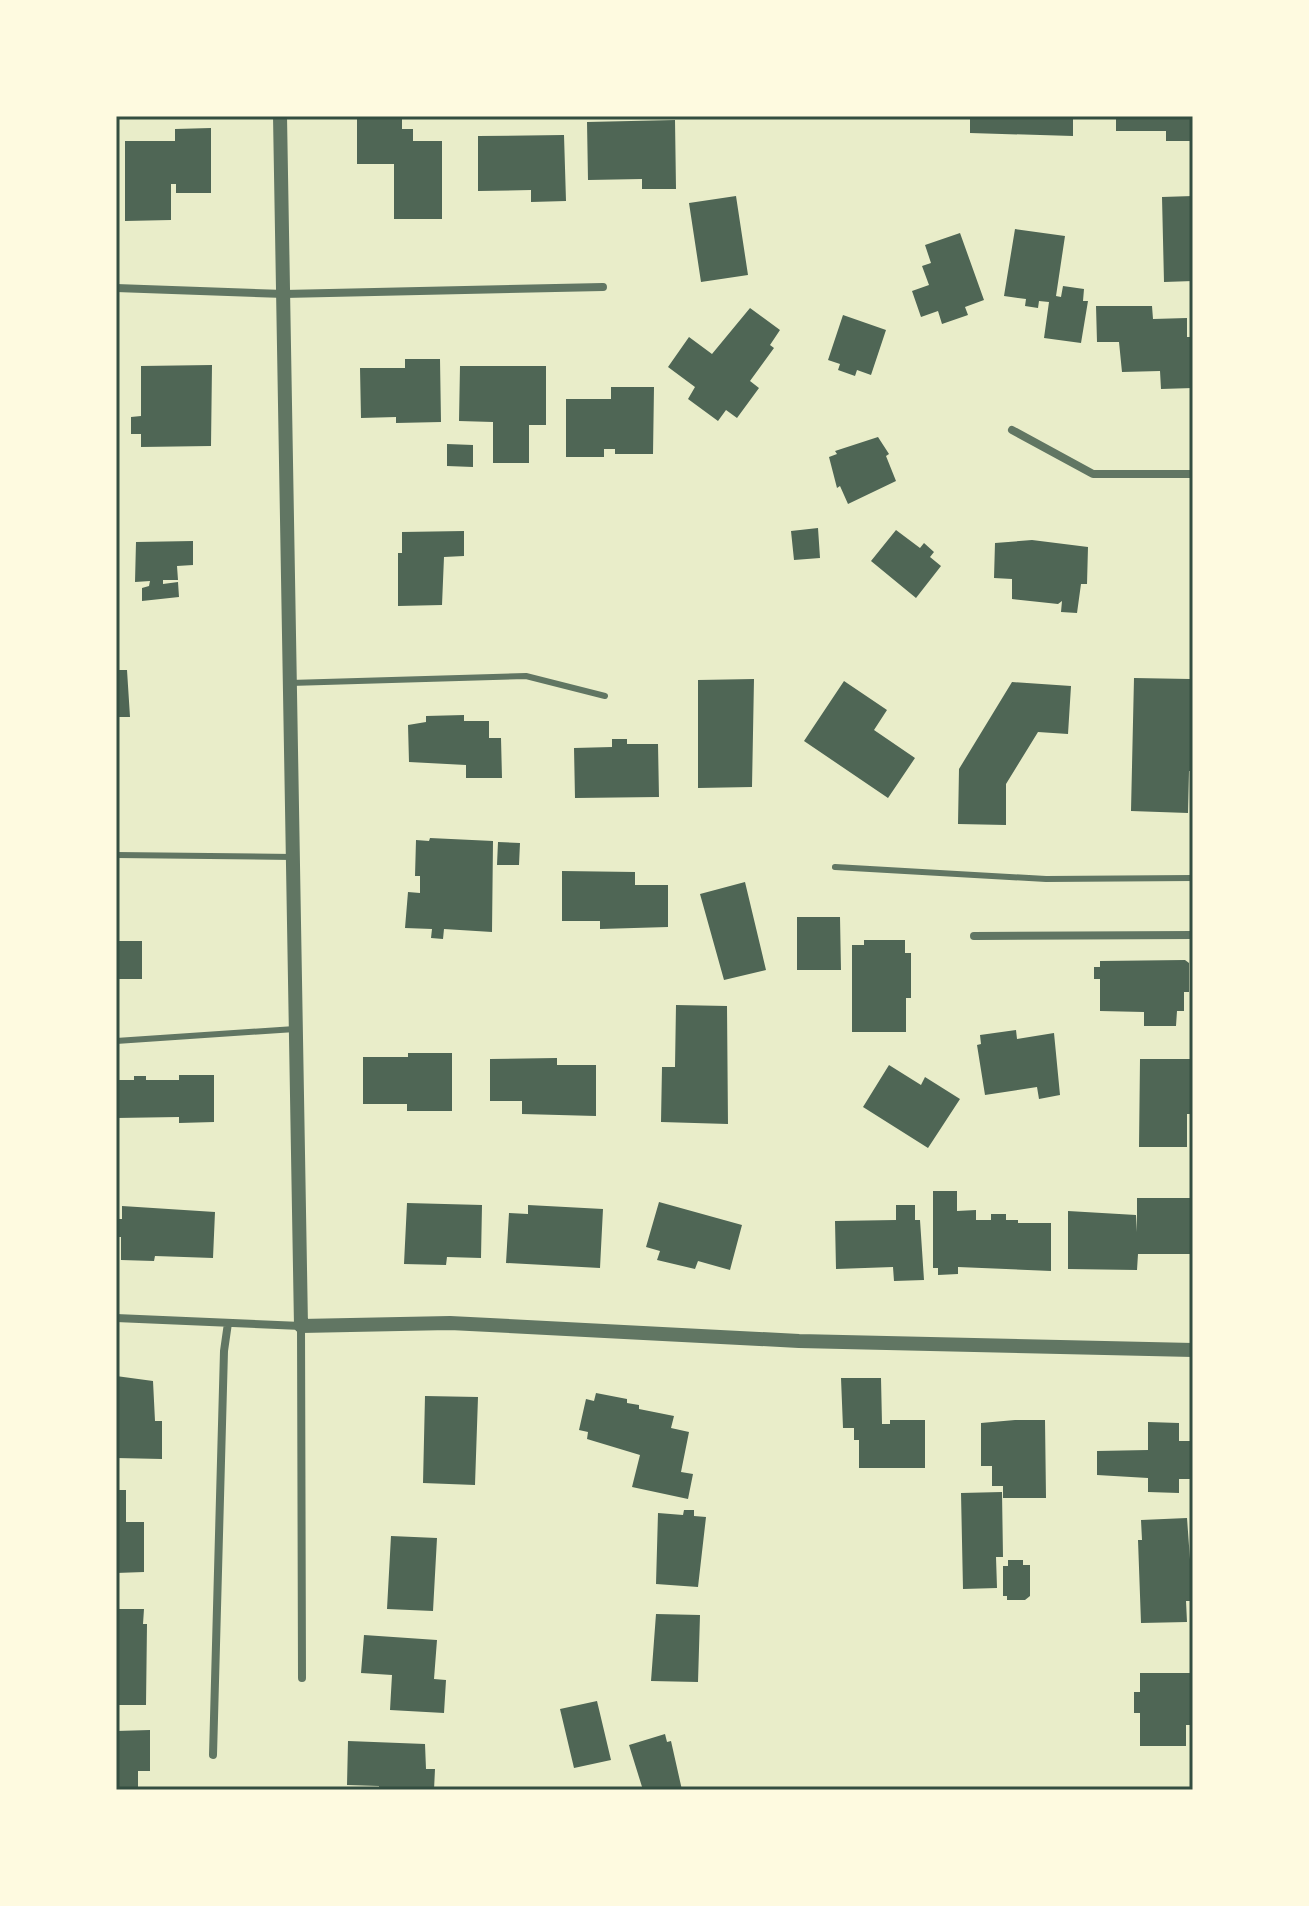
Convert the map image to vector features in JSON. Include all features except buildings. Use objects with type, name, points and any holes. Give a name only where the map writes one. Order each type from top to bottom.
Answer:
[{"type":"street","points":[[280,116],[301,1326],[302,1678]]},
{"type":"street","points":[[116,288],[284,294],[603,287]]},
{"type":"street","points":[[1012,430],[1093,474],[1193,474]]},
{"type":"street","points":[[974,936],[1193,935]]},
{"type":"street","points":[[116,1318],[301,1326],[450,1323],[799,1341],[1193,1350]]},
{"type":"street","points":[[213,1755],[224,1351],[228,1323]]},
{"type":"lane","points":[[290,683],[526,676],[605,696]]},
{"type":"lane","points":[[116,855],[293,857]]},
{"type":"lane","points":[[835,867],[1046,879],[1193,878]]},
{"type":"lane","points":[[116,1041],[295,1029]]}]
